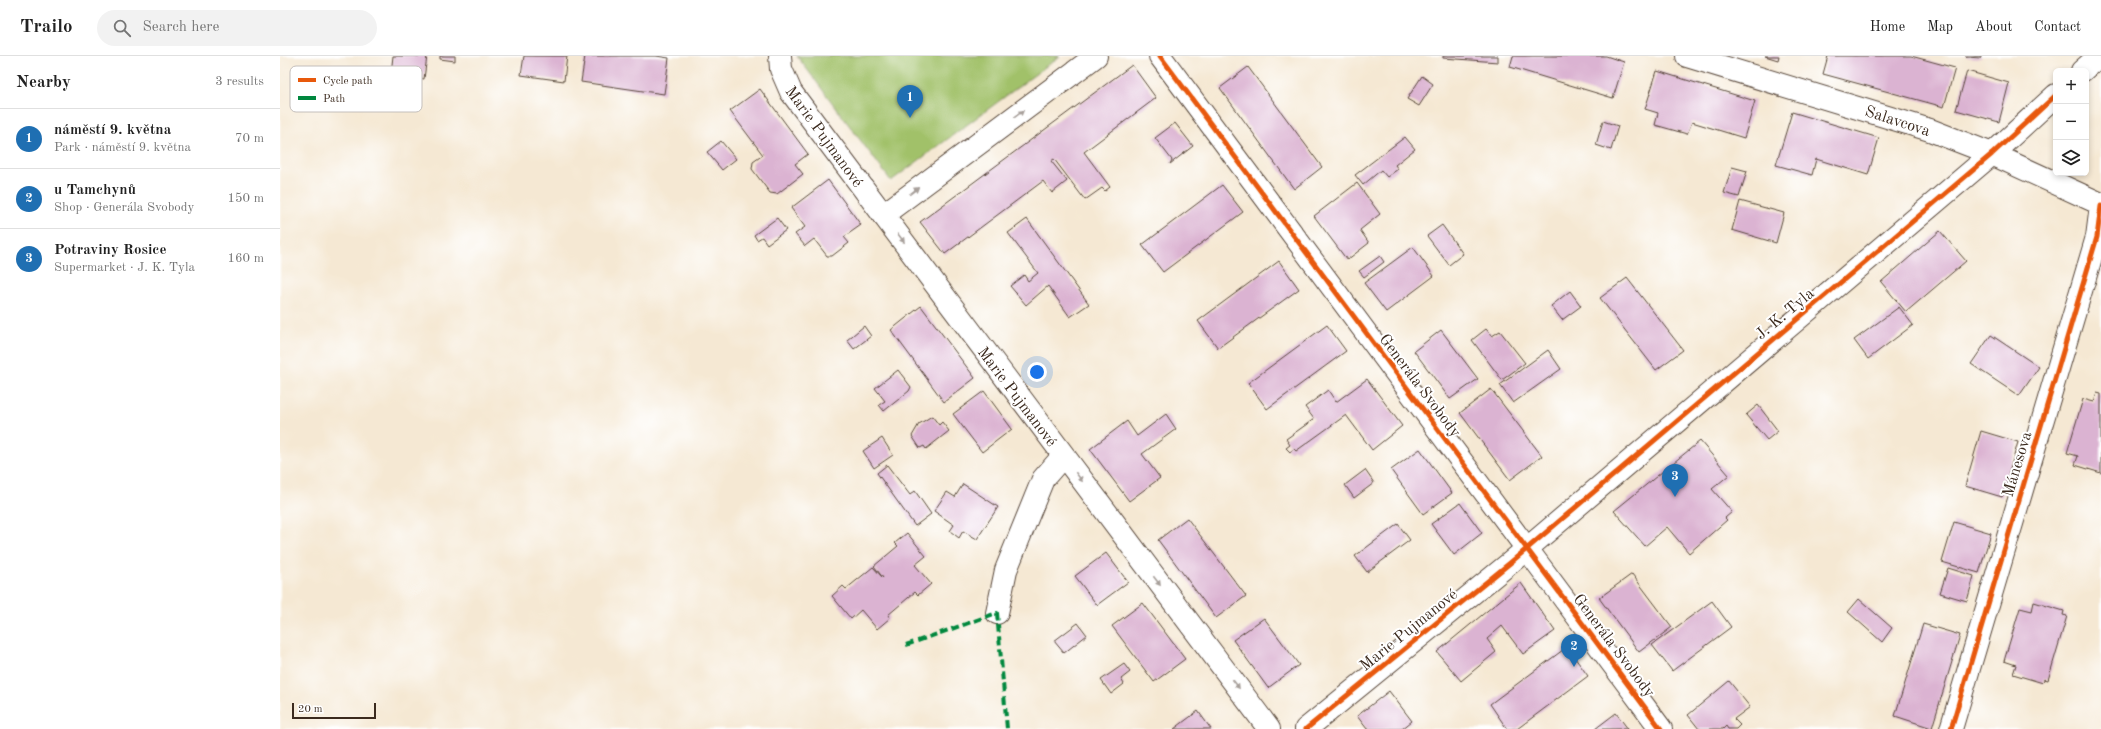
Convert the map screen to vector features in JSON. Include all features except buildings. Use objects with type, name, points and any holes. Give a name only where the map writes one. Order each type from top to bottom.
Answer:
[{"type":"street","name":"Marie Pujmanové","points":[[780,56],[781,69],[791,92],[1063,456],[1270,729]]},
{"type":"street","points":[[883,215],[1096,56]]},
{"type":"street","name":"Generála Svobody","points":[[1160,56],[1661,729]]},
{"type":"street","name":"Salavcova","points":[[1687,56],[1892,118],[1992,154],[2101,205]]},
{"type":"street","points":[[2085,68],[2099,56]]},
{"type":"street","name":"J. K. Tyla","points":[[1527,549],[1992,154],[2053,98]]},
{"type":"street","name":"Mánesova","points":[[1951,729],[2097,237],[2101,205]]},
{"type":"street","points":[[997,613],[1006,570],[1034,501],[1045,475],[1063,456]]},
{"type":"street","name":"Marie Pujmanové","points":[[1306,729],[1527,549]]},
{"type":"green space","points":[[797,56],[1060,56],[891,181]]},
{"type":"marked path","points":[[906,645],[997,613],[1007,729]]},
{"type":"cycle path","points":[[1160,56],[1661,729]]},
{"type":"cycle path","points":[[1306,729],[1510,563],[1992,154],[2053,98]]},
{"type":"cycle path","points":[[1951,729],[2097,237],[2101,206]]},
{"type":"place","name":"náměstí 9. května","points":[[910,118]]},
{"type":"place","name":"Potraviny Rosice","points":[[1675,497]]},
{"type":"place","name":"u Tamchynů","points":[[1574,667]]}]
